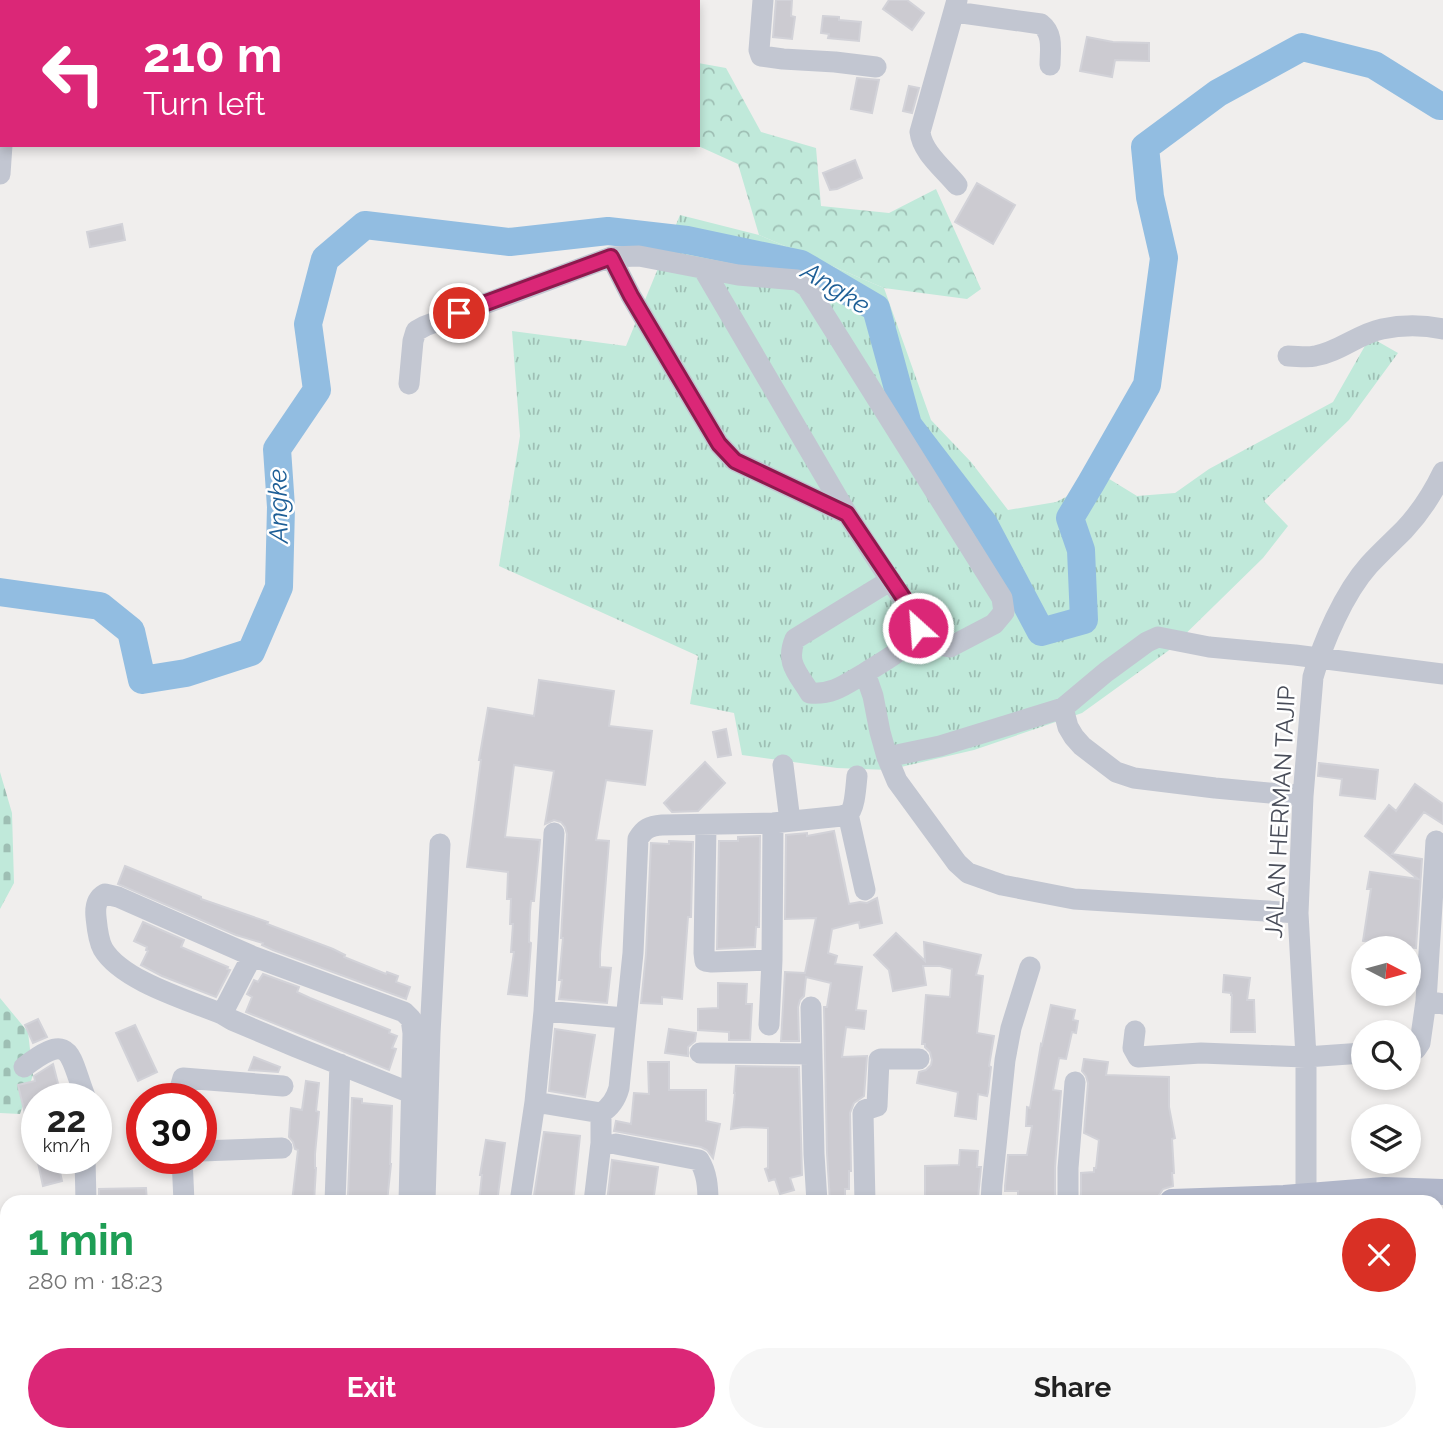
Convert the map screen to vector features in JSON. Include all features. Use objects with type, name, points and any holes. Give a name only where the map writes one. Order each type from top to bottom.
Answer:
[{"type":"main road","points":[[1401,1195],[1443,1192]]},
{"type":"street","points":[[763,0],[759,50],[761,56],[876,67]]},
{"type":"street","points":[[957,185],[921,141],[920,132],[956,6],[1041,24],[1047,28],[1049,35],[1050,65]]},
{"type":"street","points":[[0,174],[2,147]]},
{"type":"street","points":[[409,384],[412,341],[416,331],[611,257],[639,256],[704,270],[797,280],[807,287],[1002,598],[1004,611],[994,624],[950,647],[912,641]]},
{"type":"street","points":[[611,257],[631,296],[719,444],[735,461],[847,514]]},
{"type":"street","points":[[704,270],[847,514],[891,580],[918,622],[912,641],[865,673],[832,692],[810,693],[791,661],[791,649],[795,639],[891,580]]},
{"type":"street","points":[[1288,356],[1321,355],[1381,329],[1443,329]]},
{"type":"street","points":[[787,486],[818,463]]},
{"type":"street","name":"JALAN HERMAN TAJIP","points":[[1291,1195],[1306,1057],[1298,913],[1312,677],[1343,605],[1358,579],[1415,518],[1437,486],[1443,472]]},
{"type":"street","points":[[887,757],[940,746],[1063,708],[1105,672],[1158,637],[1209,647],[1443,674]]},
{"type":"street","points":[[865,673],[887,757],[897,781],[957,863],[968,873],[1002,885],[1074,899],[1298,913]]},
{"type":"street","points":[[1063,708],[1074,737],[1116,772],[1134,778],[1303,796]]},
{"type":"street","points":[[769,1025],[783,765]]},
{"type":"street","points":[[857,776],[854,803],[848,814],[864,890]]},
{"type":"street","points":[[535,1102],[601,1113],[612,1103],[619,1088],[633,953],[638,839],[643,830],[652,826],[782,822],[848,814]]},
{"type":"street","points":[[706,825],[705,961],[772,960]]},
{"type":"street","points":[[521,1195],[535,1102],[544,1011],[554,834]]},
{"type":"street","points":[[1421,1041],[1434,1002],[1436,841]]},
{"type":"street","points":[[425,1195],[440,844]]},
{"type":"street","points":[[409,1195],[413,1033],[411,1019],[404,1012],[253,956],[118,897],[105,894],[98,899],[95,909],[96,923],[102,946],[123,970],[136,979],[411,1093]]},
{"type":"street","points":[[222,1014],[253,956]]},
{"type":"street","points":[[992,1195],[1005,1060],[1011,1028],[1030,967]]},
{"type":"street","points":[[811,1007],[817,1195]]},
{"type":"street","points":[[544,1011],[625,1018]]},
{"type":"street","points":[[1135,1031],[1133,1048],[1138,1057],[1201,1053],[1306,1057],[1351,1053]]},
{"type":"street","points":[[24,1067],[47,1051],[60,1048],[71,1056],[80,1083]]},
{"type":"street","points":[[700,1053],[811,1054]]},
{"type":"street","points":[[865,1195],[863,1111],[877,1106],[879,1060],[919,1059]]},
{"type":"street","points":[[335,1195],[340,1065]]},
{"type":"street","points":[[181,1083],[183,1077],[283,1086]]},
{"type":"street","points":[[1068,1195],[1075,1082]]},
{"type":"street","points":[[595,1195],[601,1143],[601,1113]]},
{"type":"street","points":[[616,1144],[699,1160],[705,1169],[708,1195]]},
{"type":"street","points":[[217,1150],[282,1148]]},
{"type":"street","points":[[85,1174],[86,1195]]},
{"type":"street","points":[[182,1174],[184,1195]]},
{"type":"green space","points":[[700,63],[726,68],[761,132],[816,148],[821,206],[889,213],[936,189],[981,289],[967,299],[884,288],[759,235],[738,164],[700,147]]},
{"type":"green space","points":[[680,215],[759,235],[884,288],[931,420],[971,462],[1008,510],[1056,502],[1106,477],[1137,496],[1175,493],[1209,469],[1333,402],[1370,337],[1398,353],[1349,420],[1264,501],[1288,526],[1263,558],[1168,651],[1082,713],[974,750],[888,770],[837,768],[742,755],[734,713],[690,704],[698,656],[499,566],[520,436],[512,331],[626,346]]},
{"type":"green space","points":[[0,772],[12,813],[14,883],[0,909]]},
{"type":"green space","points":[[0,998],[28,1032],[33,1075],[30,1083],[21,1083],[20,1114],[0,1113]]},
{"type":"building","points":[[776,0],[792,0],[791,16],[795,17],[792,39],[773,37]]},
{"type":"building","points":[[889,0],[907,0],[924,13],[912,30],[883,9]]},
{"type":"building","points":[[823,16],[861,22],[859,41],[828,38],[829,34],[821,33]]},
{"type":"building","points":[[1087,37],[1113,42],[1149,43],[1149,61],[1115,60],[1112,77],[1080,71]]},
{"type":"building","points":[[857,78],[879,80],[872,113],[851,109]]},
{"type":"building","points":[[909,86],[919,88],[912,113],[903,111]]},
{"type":"building","points":[[855,160],[862,178],[830,190],[823,173]]},
{"type":"building","points":[[977,183],[1015,205],[993,244],[955,222]]},
{"type":"building","points":[[122,224],[125,240],[90,247],[87,232]]},
{"type":"building","points":[[539,680],[614,691],[609,726],[652,731],[645,785],[606,780],[596,840],[609,841],[600,954],[600,967],[611,968],[607,1003],[559,999],[567,834],[561,822],[554,820],[545,824],[554,771],[514,765],[505,837],[540,840],[534,901],[531,901],[530,912],[531,943],[527,996],[508,994],[514,952],[511,952],[511,899],[507,899],[508,872],[467,867],[479,760],[488,708],[534,716]]},
{"type":"building","points":[[726,729],[731,755],[718,757],[713,732]]},
{"type":"building","points":[[705,762],[725,783],[698,811],[672,812],[664,803]]},
{"type":"building","points":[[1319,763],[1378,770],[1375,799],[1340,795],[1342,779],[1318,776]]},
{"type":"building","points":[[1415,784],[1443,804],[1443,824],[1424,812],[1392,854],[1422,859],[1417,936],[1364,936],[1371,889],[1367,889],[1370,872],[1418,879],[1365,836],[1389,805],[1396,811]]},
{"type":"building","points":[[834,831],[849,904],[867,903],[877,898],[882,923],[860,928],[859,922],[832,929],[828,953],[837,956],[835,964],[862,967],[856,1010],[866,1011],[864,1029],[846,1027],[842,1057],[867,1056],[864,1096],[854,1103],[850,1113],[851,1171],[849,1189],[845,1189],[845,1195],[830,1195],[824,1007],[827,1007],[831,983],[806,977],[804,996],[798,1007],[799,1041],[781,1041],[785,972],[805,973],[816,918],[785,919],[786,835],[807,833],[807,836]]},
{"type":"building","points":[[760,836],[759,927],[756,927],[755,947],[717,949],[719,841],[738,841],[738,837]]},
{"type":"building","points":[[669,841],[693,842],[691,917],[688,917],[682,999],[662,997],[662,1004],[641,1003],[651,843],[669,844]]},
{"type":"building","points":[[125,866],[201,899],[268,922],[267,924],[333,949],[345,955],[344,957],[386,974],[387,972],[398,976],[396,982],[410,987],[406,999],[273,950],[262,945],[263,943],[236,935],[118,884]]},
{"type":"building","points":[[143,922],[184,940],[181,947],[228,967],[230,970],[216,997],[141,965],[148,951],[147,947],[134,941]]},
{"type":"building","points":[[896,933],[925,961],[924,942],[981,955],[976,975],[983,976],[977,1033],[994,1036],[988,1092],[987,1096],[978,1094],[976,1119],[955,1116],[958,1092],[917,1083],[919,1072],[926,1070],[932,1060],[925,1044],[922,1044],[926,995],[950,997],[952,969],[923,966],[926,985],[893,991],[889,970],[874,955]]},
{"type":"building","points":[[263,974],[299,987],[297,992],[310,998],[390,1030],[389,1033],[397,1036],[392,1048],[396,1049],[389,1070],[246,1012],[252,997],[247,994],[254,980],[258,982]]},
{"type":"building","points":[[1224,975],[1250,978],[1247,1000],[1254,1000],[1255,1032],[1231,1032],[1232,995],[1223,992]]},
{"type":"building","points":[[718,983],[747,984],[746,1004],[752,1004],[750,1040],[729,1040],[729,1032],[698,1030],[698,1009],[718,1008]]},
{"type":"building","points":[[1051,1005],[1075,1010],[1073,1020],[1078,1021],[1076,1033],[1072,1032],[1066,1059],[1059,1058],[1053,1090],[1061,1091],[1055,1195],[1018,1195],[1018,1191],[1005,1191],[1008,1155],[1027,1155],[1032,1126],[1026,1126],[1027,1107],[1030,1108]]},
{"type":"building","points":[[38,1019],[47,1037],[33,1043],[25,1025]]},
{"type":"building","points":[[135,1025],[157,1072],[138,1081],[116,1033]]},
{"type":"building","points":[[555,1029],[595,1035],[585,1097],[549,1091]]},
{"type":"building","points":[[669,1029],[696,1033],[695,1041],[688,1047],[688,1056],[665,1053]]},
{"type":"building","points":[[254,1057],[280,1067],[278,1072],[249,1070]]},
{"type":"building","points":[[1084,1059],[1108,1062],[1106,1075],[1169,1077],[1169,1107],[1175,1138],[1172,1139],[1173,1186],[1163,1189],[1159,1195],[1081,1195],[1081,1173],[1094,1172],[1099,1140],[1084,1133],[1088,1083],[1082,1071]]},
{"type":"building","points":[[648,1062],[669,1062],[669,1090],[706,1090],[706,1121],[720,1124],[713,1158],[701,1147],[614,1131],[616,1121],[631,1124],[634,1093],[649,1094]]},
{"type":"building","points":[[53,1064],[58,1083],[26,1083],[35,1081],[34,1076]]},
{"type":"building","points":[[736,1066],[799,1067],[802,1175],[790,1178],[794,1190],[780,1194],[775,1179],[769,1181],[765,1169],[768,1168],[768,1128],[731,1129]]},
{"type":"building","points":[[306,1081],[319,1083],[314,1195],[293,1195],[298,1150],[289,1137],[291,1108],[302,1110]]},
{"type":"building","points":[[352,1098],[362,1099],[362,1103],[392,1106],[388,1195],[348,1195]]},
{"type":"building","points":[[544,1132],[580,1136],[574,1195],[534,1195]]},
{"type":"building","points":[[486,1140],[505,1143],[498,1195],[480,1195]]},
{"type":"building","points":[[960,1150],[978,1151],[977,1167],[981,1167],[978,1195],[925,1195],[925,1166],[959,1165]]},
{"type":"building","points":[[612,1160],[658,1167],[654,1195],[608,1195]]},
{"type":"building","points":[[40,1174],[60,1174],[62,1181],[43,1186]]},
{"type":"building","points":[[146,1188],[146,1195],[99,1195],[99,1189]]},
{"type":"waterway","name":"Angke","points":[[0,592],[100,606],[131,631],[142,680],[186,673],[251,652],[279,587],[281,507],[277,449],[317,390],[308,324],[325,259],[365,225],[510,242],[608,231],[687,240],[801,264],[876,308],[908,425],[984,524],[1041,632],[1084,620],[1081,550],[1070,518],[1147,385],[1164,258],[1150,197],[1145,147],[1218,93],[1302,47],[1374,65],[1443,106]]},
{"type":"route","points":[[459,313],[611,257],[631,296],[719,444],[735,461],[847,514],[911,609],[918,628]]}]
